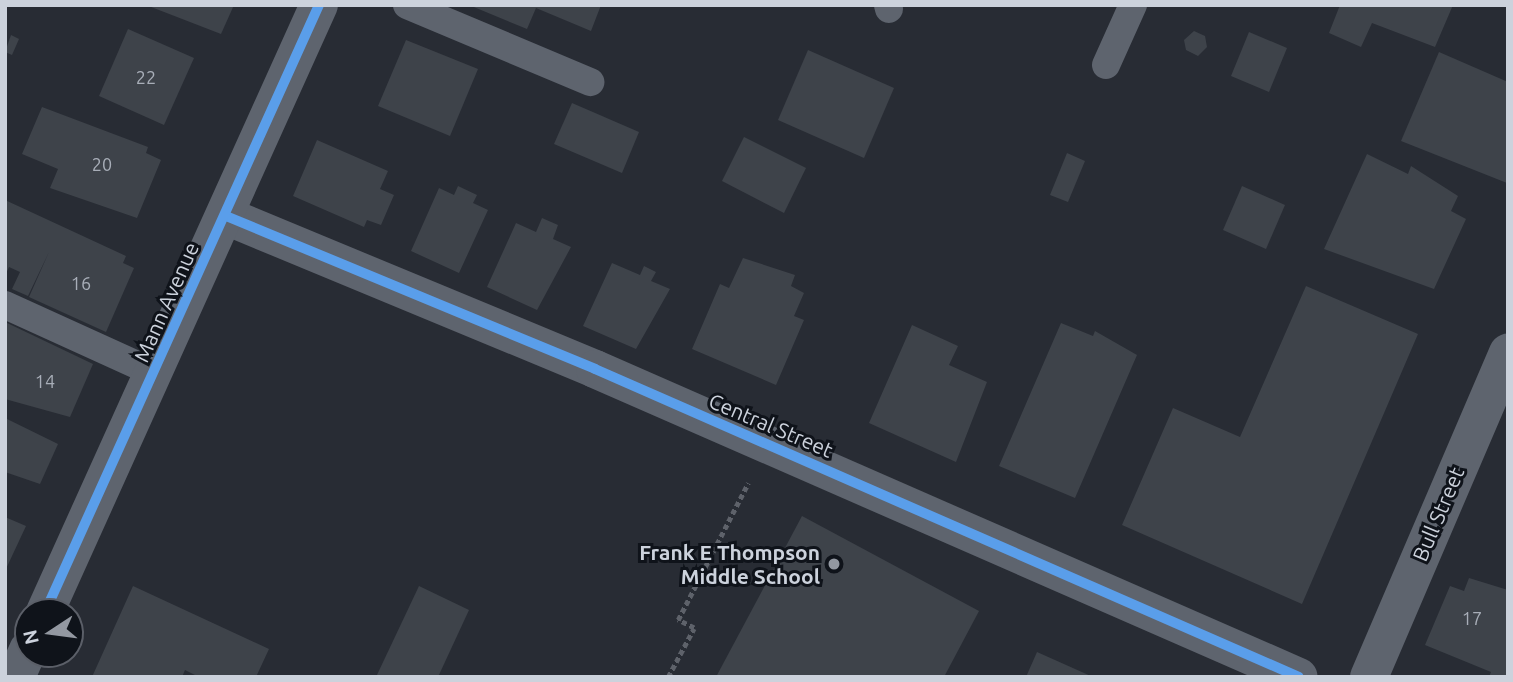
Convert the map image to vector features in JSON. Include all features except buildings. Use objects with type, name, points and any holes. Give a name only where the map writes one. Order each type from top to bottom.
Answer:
[{"type":"street","name":"Mann Avenue","points":[[51,598],[226,216],[318,5]]},
{"type":"street","name":"Central Street","points":[[226,216],[582,363],[1299,677]]},
{"type":"street","name":"Bull Street","points":[[1369,677],[1508,352]]},
{"type":"lane","points":[[408,5],[590,82]]},
{"type":"lane","points":[[1106,65],[1133,5]]},
{"type":"lane","points":[[5,304],[155,373]]},
{"type":"path","points":[[668,677],[694,628],[678,620],[752,476]]},
{"type":"cycle path","points":[[51,598],[319,5]]},
{"type":"cycle path","points":[[226,216],[595,369],[1299,677]]},
{"type":"place","name":"Frank E Thompson Middle School","points":[[834,564]]}]
